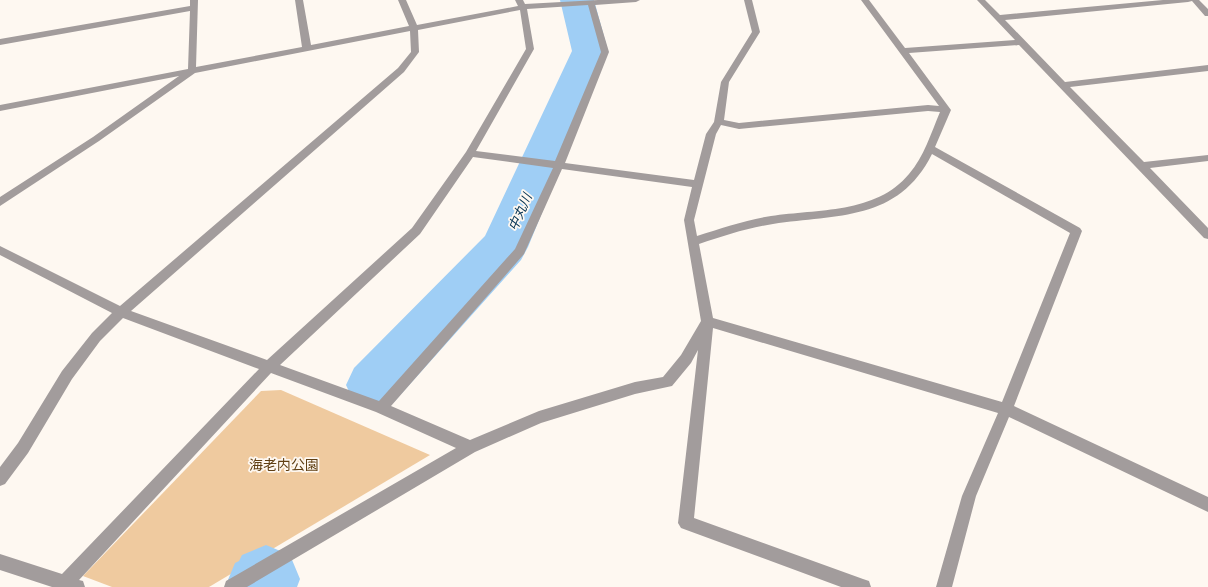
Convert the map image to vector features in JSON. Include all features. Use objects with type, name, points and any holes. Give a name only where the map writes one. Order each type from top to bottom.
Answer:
[{"type":"street","points":[[299,0],[307,49]]},
{"type":"street","points":[[0,479],[23,448],[67,375],[96,337],[121,312],[401,70],[415,52],[414,28],[402,0]]},
{"type":"street","points":[[0,108],[414,28],[521,4],[568,5],[636,0]]},
{"type":"street","points":[[748,0],[756,32],[725,82],[719,122],[710,134],[689,220],[707,321],[686,523],[863,587]]},
{"type":"street","points":[[865,0],[946,110]]},
{"type":"street","points":[[981,0],[1208,235]]},
{"type":"street","points":[[998,18],[1188,0]]},
{"type":"street","points":[[1195,0],[1208,14]]},
{"type":"street","points":[[381,408],[520,251],[559,165],[605,52],[588,3]]},
{"type":"street","points":[[0,42],[194,4],[192,71]]},
{"type":"street","points":[[0,562],[67,586],[269,367],[416,231],[470,152],[530,49],[521,4]]},
{"type":"street","points":[[904,51],[1022,42]]},
{"type":"street","points":[[1063,85],[1208,68]]},
{"type":"street","points":[[0,202],[96,138],[192,71]]},
{"type":"street","points":[[719,122],[739,126],[928,108],[946,110]]},
{"type":"street","points":[[692,242],[771,220],[852,210],[888,198],[912,178],[946,110]]},
{"type":"street","points":[[928,148],[1076,231],[1006,410],[969,496],[944,587]]},
{"type":"street","points":[[470,152],[697,184]]},
{"type":"street","points":[[1142,166],[1208,158]]},
{"type":"street","points":[[0,250],[121,312],[381,408],[470,447]]},
{"type":"street","points":[[707,321],[1006,410],[1208,505]]},
{"type":"street","points":[[232,587],[470,447],[539,417],[635,388],[667,382],[686,359],[707,321]]},
{"type":"green space","name":"海老内公園","points":[[281,390],[430,455],[209,587],[112,587],[83,576],[261,391]]},
{"type":"waterway","name":"中丸川","points":[[374,385],[504,247],[590,51],[577,0]]},
{"type":"waterway","name":"中丸川","points":[[259,587],[263,586],[266,579]]}]
